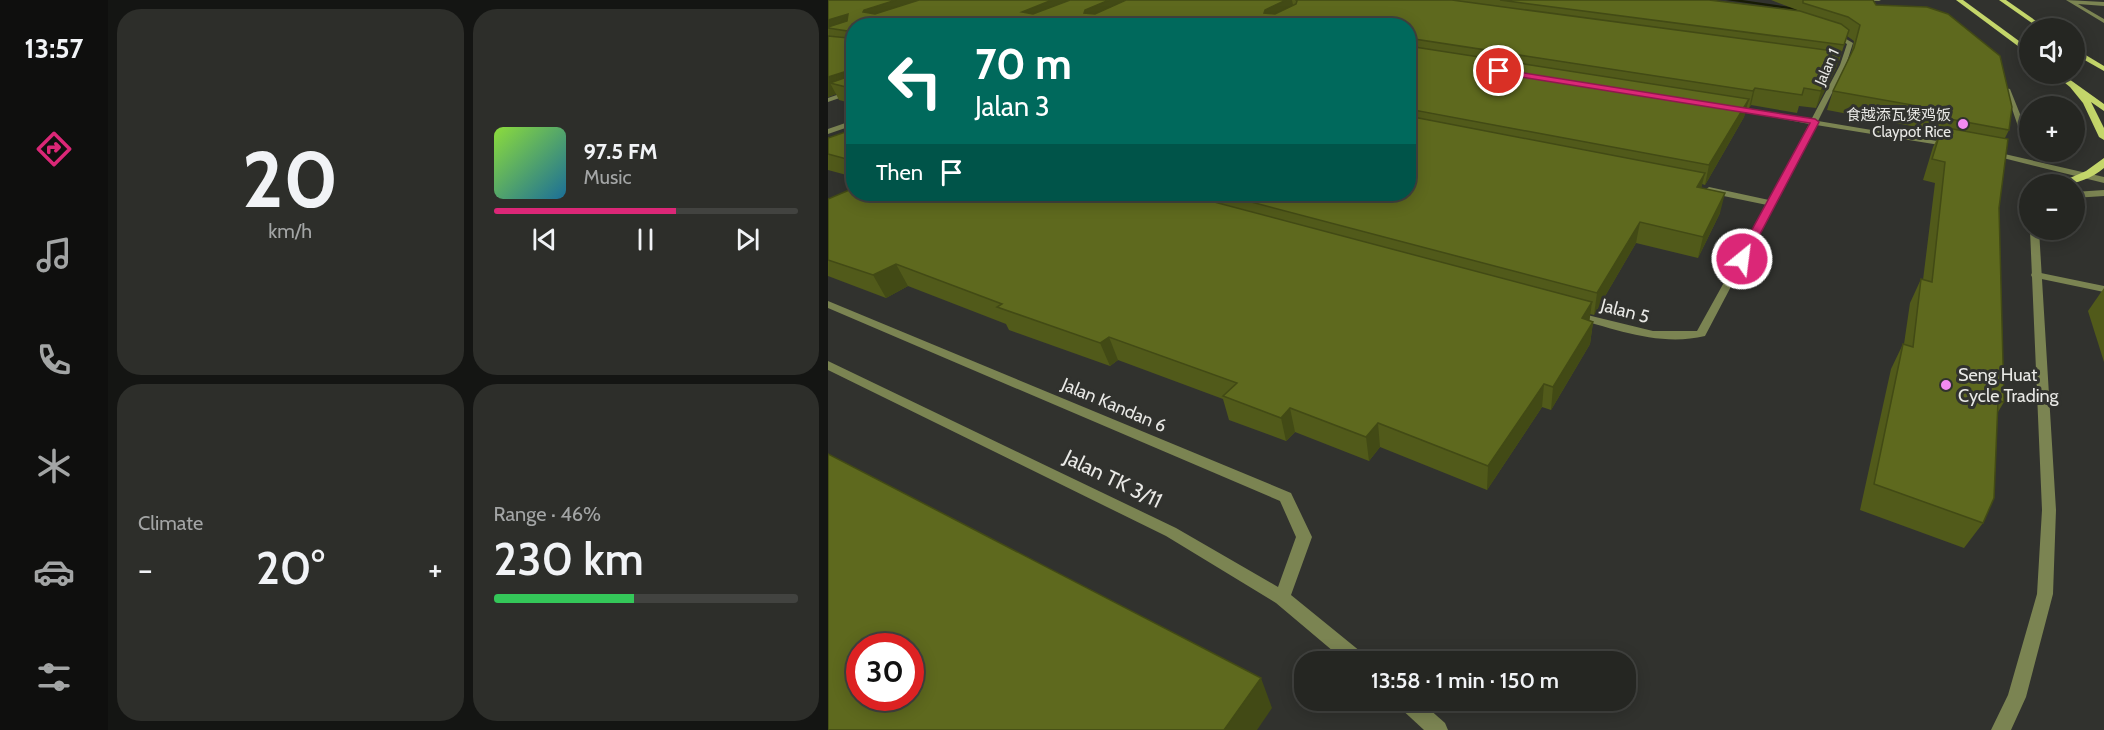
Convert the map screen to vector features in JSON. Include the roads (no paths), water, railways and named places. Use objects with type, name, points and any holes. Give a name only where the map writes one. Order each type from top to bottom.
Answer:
[{"type":"main road","points":[[1959,0],[2019,45]]},
{"type":"main road","points":[[2002,0],[2028,18]]},
{"type":"main road","points":[[2085,57],[2104,69]]},
{"type":"main road","points":[[2073,85],[2104,108]]},
{"type":"main road","points":[[2073,85],[2087,103],[2104,137]]},
{"type":"main road","points":[[2085,175],[2101,166],[2104,161]]},
{"type":"street","points":[[1837,0],[1879,0]]},
{"type":"street","points":[[2070,1],[2104,4]]},
{"type":"street","points":[[2070,1],[2104,21]]},
{"type":"street","name":"Jalan 1","points":[[1815,122],[1843,65],[1850,43],[1829,32]]},
{"type":"street","points":[[1831,63],[1843,65]]},
{"type":"street","points":[[2007,89],[2019,121]]},
{"type":"street","points":[[828,100],[846,94]]},
{"type":"street","points":[[1722,107],[1956,146]]},
{"type":"street","name":"Jalan 5","points":[[1560,310],[1651,336],[1678,338],[1701,334],[1815,122]]},
{"type":"street","points":[[828,132],[846,125]]},
{"type":"street","points":[[1979,150],[2076,174]]},
{"type":"street","points":[[2085,176],[2104,180]]},
{"type":"street","points":[[1702,189],[1772,203]]},
{"type":"street","points":[[2085,194],[2104,193]]},
{"type":"street","points":[[2001,730],[2017,697],[2045,594],[2049,510],[2034,240]]},
{"type":"street","points":[[2036,275],[2104,289]]},
{"type":"street","name":"Jalan Kandan 6","points":[[828,304],[1286,497],[1304,537],[1282,598]]},
{"type":"street","name":"Jalan TK 3/11","points":[[828,365],[1171,532],[1282,598],[1347,651]]},
{"type":"street","points":[[1417,711],[1438,730]]},
{"type":"waterway","points":[[1729,0],[1809,10]]},
{"type":"place","name":"食越添瓦煲鸡饭 Claypot Rice","points":[[1963,124]]},
{"type":"place","name":"Seng Huat Cycle Trading","points":[[1946,385]]}]
